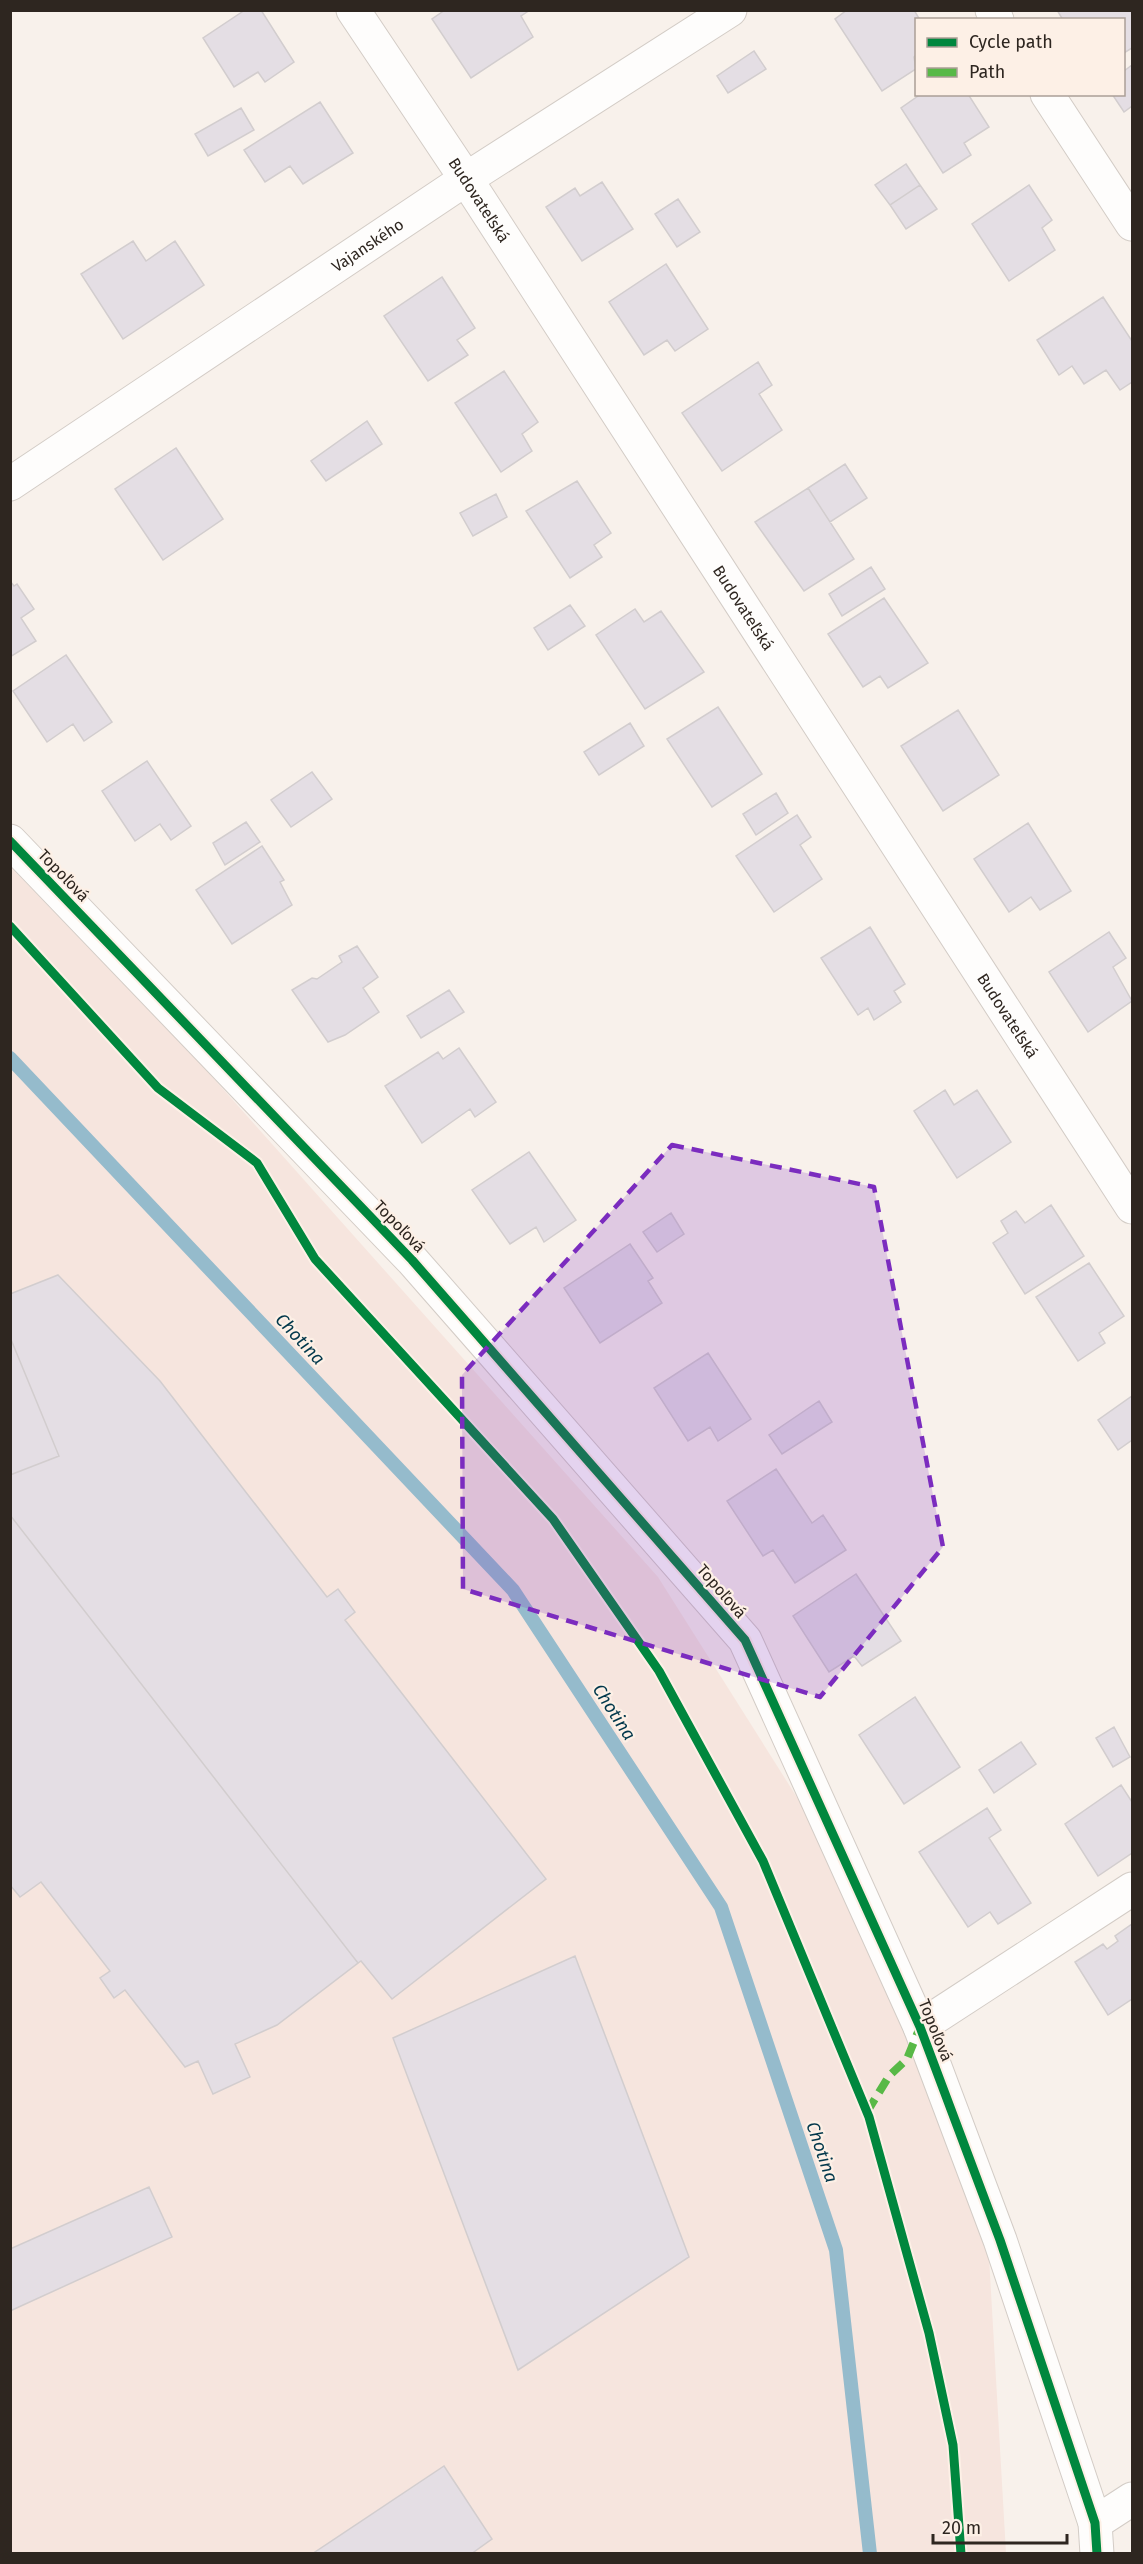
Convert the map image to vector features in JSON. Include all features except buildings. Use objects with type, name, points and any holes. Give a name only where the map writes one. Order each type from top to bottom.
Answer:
[{"type":"street","name":"Budovateľská","points":[[353,10],[466,179],[1132,1207]]},
{"type":"street","name":"Vajanského","points":[[10,484],[466,179],[730,10]]},
{"type":"street","points":[[1048,96],[1132,224]]},
{"type":"street","name":"Topoľová","points":[[10,841],[412,1260],[745,1640],[920,2026],[1000,2240],[1096,2538]]},
{"type":"street","points":[[920,2026],[1132,1889]]},
{"type":"street","points":[[1096,2538],[1132,2499]]},
{"type":"highlighted area","points":[[672,1145],[874,1187],[943,1547],[820,1697],[463,1589],[462,1375]]},
{"type":"shaded area","points":[[10,866],[198,1061],[658,1577],[885,1937],[989,2257],[1006,2553],[11,2553]]},
{"type":"waterway","name":"Chotina","points":[[10,1058],[513,1590],[721,1907],[836,2250],[870,2554]]},
{"type":"marked path","points":[[867,2112],[889,2076],[907,2059],[920,2027]]},
{"type":"cycle path","points":[[10,841],[412,1260],[745,1640],[920,2027],[1000,2240],[1095,2523],[1097,2554]]},
{"type":"cycle path","points":[[10,926],[158,1088],[257,1163],[315,1259],[553,1519],[659,1671],[763,1861],[869,2117],[929,2333],[953,2445],[961,2554]]}]
